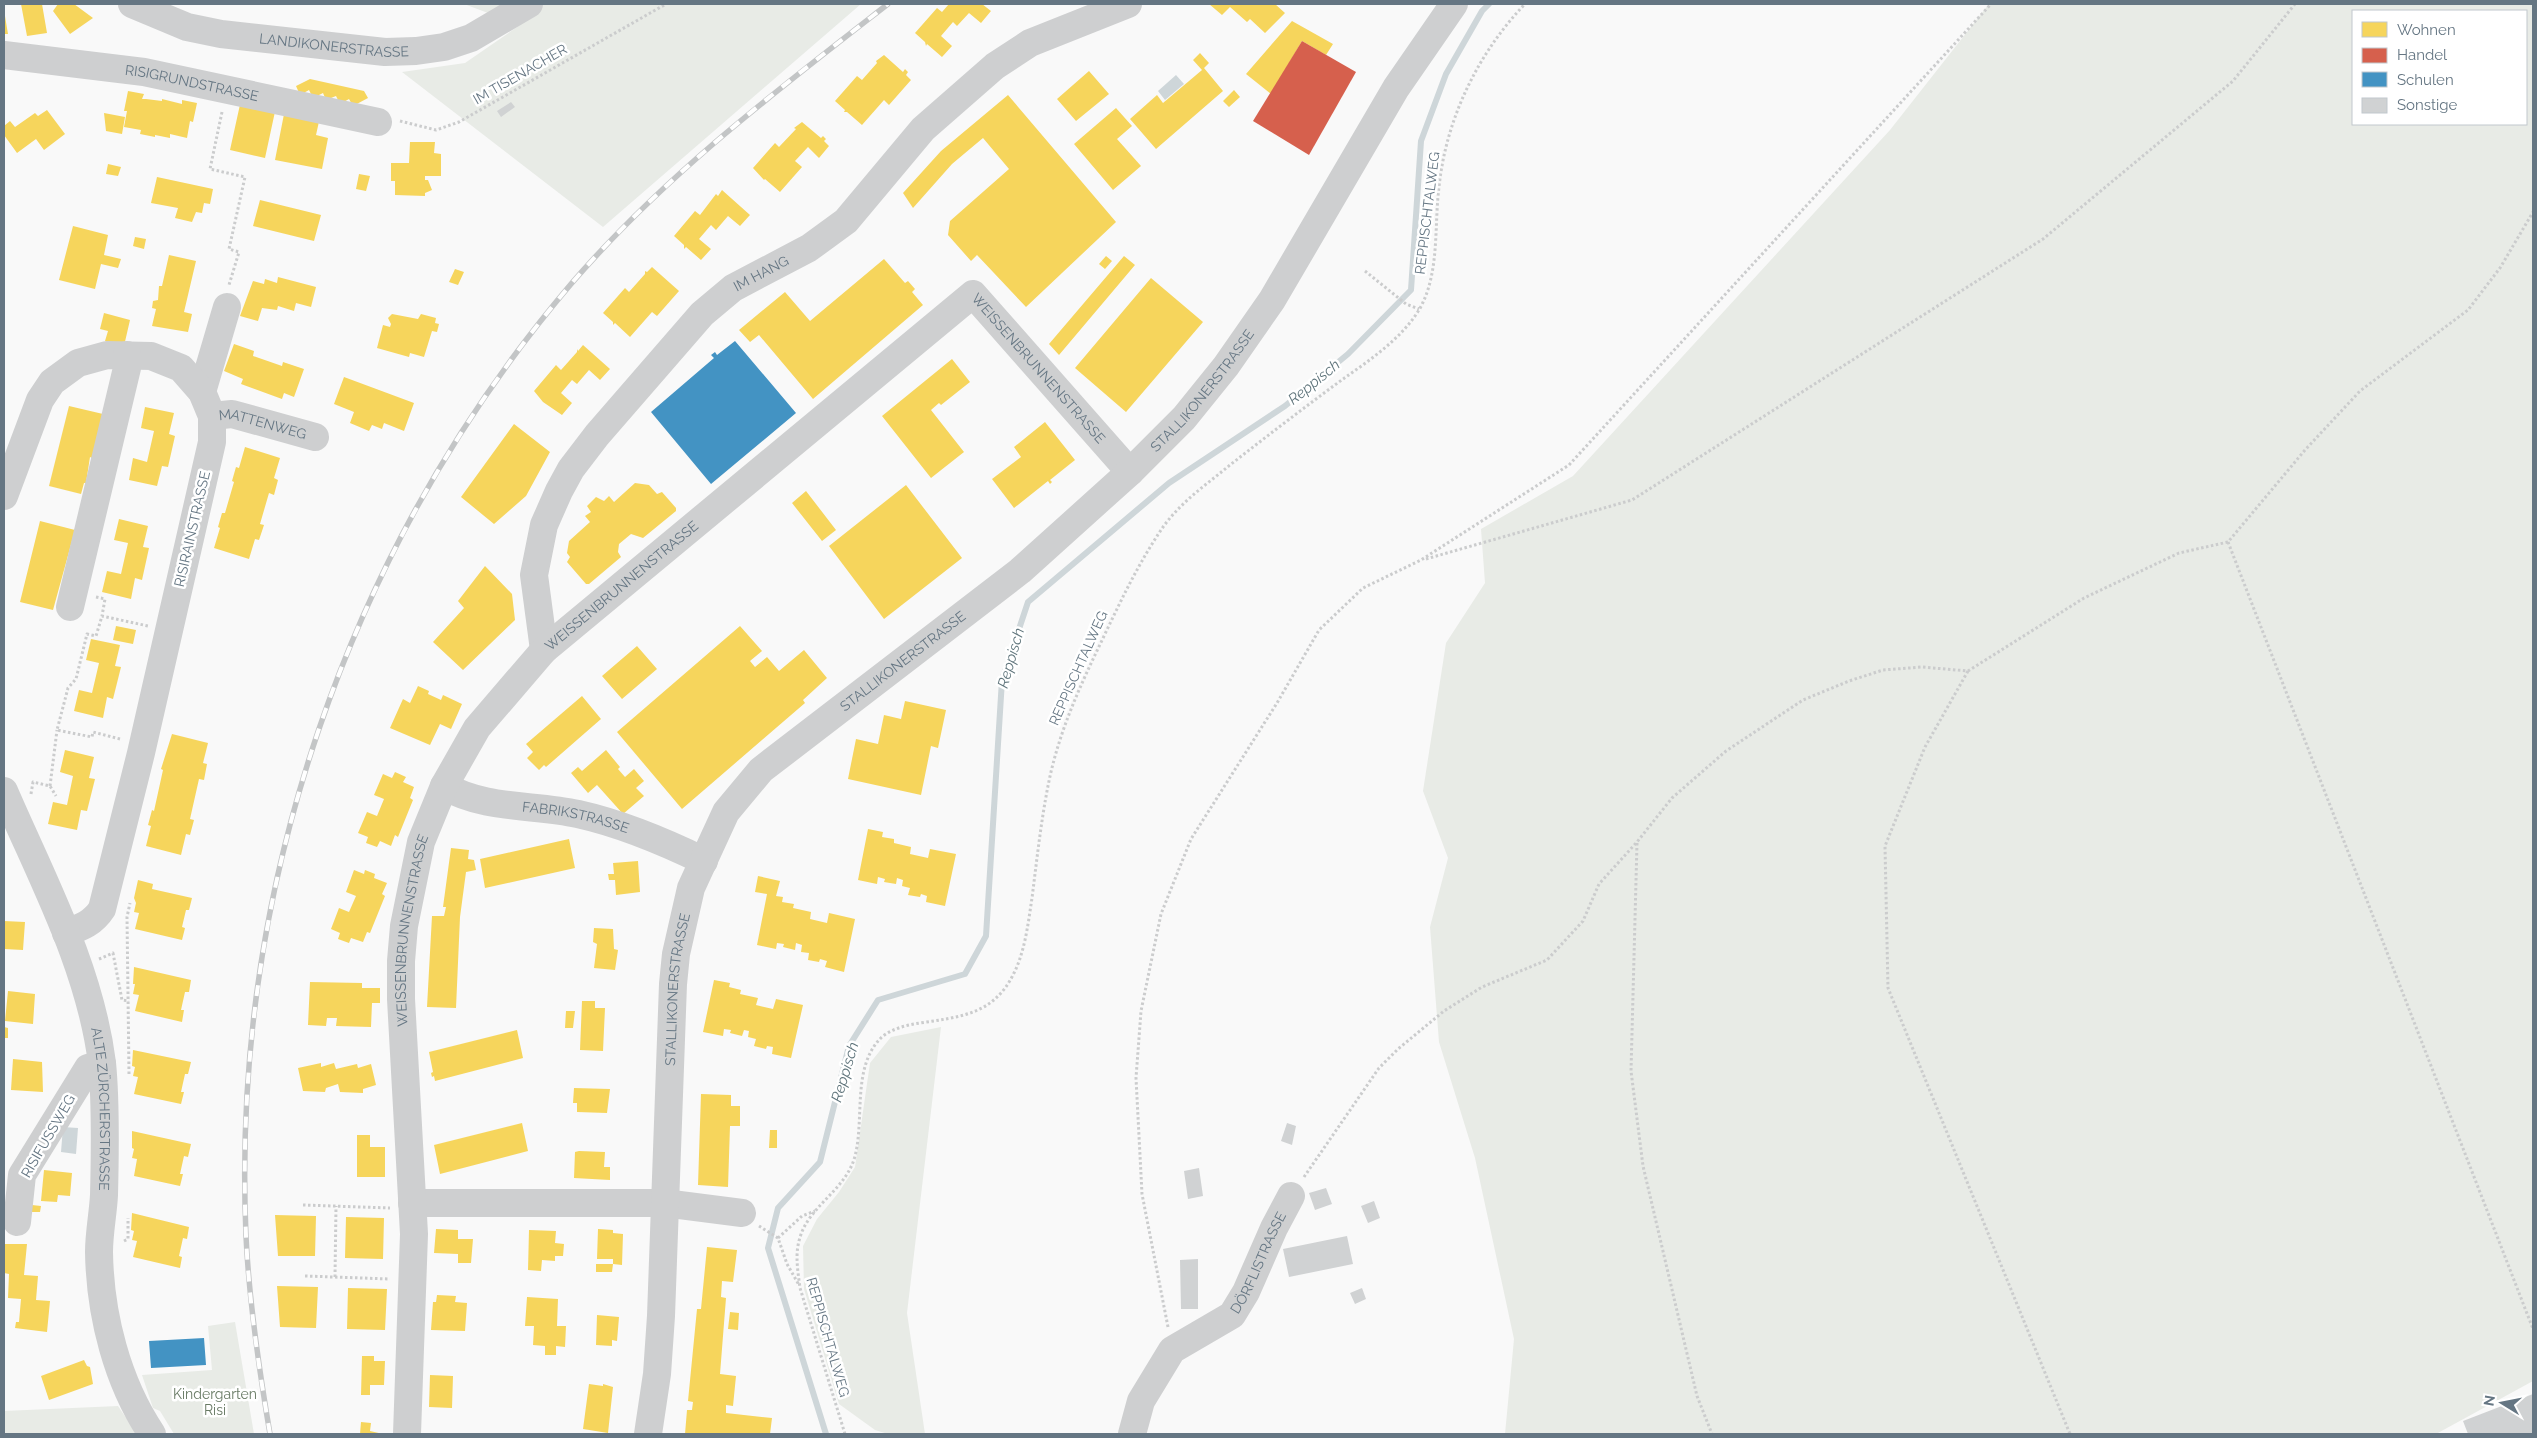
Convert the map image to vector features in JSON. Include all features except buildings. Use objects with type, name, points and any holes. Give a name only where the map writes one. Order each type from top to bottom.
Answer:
[{"type":"street","name":"LANDIKONERSTRASSE","points":[[132,4],[186,27],[221,34],[385,52],[416,51],[444,47],[471,38],[530,4]]},
{"type":"street","name":"IM HANG","points":[[544,650],[534,575],[544,525],[558,491],[570,469],[702,314],[733,288],[809,248],[846,221],[923,129],[995,66],[1030,43],[1128,4]]},
{"type":"street","name":"STALLIKONERSTRASSE","points":[[648,1434],[657,1374],[661,1316],[672,984],[691,888],[726,812],[761,770],[1020,571],[1130,472],[1184,418],[1242,344],[1272,300],[1396,88],[1454,4]]},
{"type":"street","name":"RISIGRUNDSTRASSE","points":[[4,55],[144,72],[228,88],[378,122]]},
{"type":"street","name":"WEISSENBRUNNENSTRASSE","points":[[407,1434],[414,1234],[401,961],[410,889],[421,842],[444,786],[477,728],[544,650],[973,294],[1130,472]]},
{"type":"street","name":"RISIRAINSTRASSE","points":[[66,933],[91,922],[102,909],[139,762],[212,442],[207,404],[228,298]]},
{"type":"street","points":[[4,496],[40,400],[52,382],[78,364],[107,355],[151,356],[181,368],[207,404]]},
{"type":"street","points":[[70,607],[127,368],[128,355]]},
{"type":"street","name":"MATTENWEG","points":[[207,404],[232,414],[315,437]]},
{"type":"street","name":"FABRIKSTRASSE","points":[[444,786],[468,798],[578,814],[638,831],[704,861]]},
{"type":"street","name":"ALTE ZÜRCHERSTRASSE","points":[[4,791],[66,933],[87,990],[102,1064],[104,1196],[99,1251],[104,1304],[119,1365],[148,1427]]},
{"type":"street","name":"RISIFUSSWEG","points":[[17,1222],[22,1175],[88,1068],[102,1064]]},
{"type":"street","name":"DÖRFLISTRASSE","points":[[1132,1434],[1141,1401],[1172,1350],[1232,1315],[1246,1292],[1274,1228],[1291,1196]]},
{"type":"street","points":[[412,1206],[664,1203],[750,1219]]},
{"type":"street","points":[[148,1427],[155,1414],[167,1434]]},
{"type":"path","name":"IM TISENACHER","points":[[378,122],[390,118],[436,130],[460,122],[666,4]]},
{"type":"path","name":"REPPISCHTALWEG","points":[[845,1434],[800,1288],[797,1263],[798,1244],[803,1228],[815,1210],[837,1190],[854,1160],[866,1064],[871,1050],[889,1032],[906,1026],[961,1016],[980,1010],[996,999],[1013,976],[1023,948],[1048,784],[1059,737],[1072,703],[1138,567],[1164,525],[1184,503],[1291,418],[1374,357],[1406,328],[1420,309],[1429,286],[1444,154],[1456,114],[1491,45],[1525,4]]},
{"type":"path","points":[[1172,1350],[1142,1194],[1136,1078],[1140,1011],[1161,914],[1191,839],[1278,702],[1319,630],[1363,588],[1421,560],[1569,465],[1991,4]]},
{"type":"path","points":[[1421,560],[1632,500],[2043,239],[2232,81],[2295,4]]},
{"type":"path","points":[[228,88],[210,169],[245,177],[229,249],[239,252],[228,298]]},
{"type":"path","points":[[2070,1434],[1888,988],[1885,846],[1925,747],[1968,670],[2084,598],[2179,553],[2228,542],[2305,450],[2360,391],[2468,310],[2500,268],[2533,212]]},
{"type":"path","points":[[1365,271],[1406,304],[1420,309]]},
{"type":"path","points":[[2228,542],[2533,1330]]},
{"type":"path","points":[[56,796],[50,786],[57,730],[68,688],[76,678],[87,634],[96,636],[102,616],[105,599],[95,597]]},
{"type":"path","points":[[102,616],[138,624]]},
{"type":"path","points":[[1291,1196],[1379,1068],[1391,1055],[1459,1001],[1482,987],[1547,960],[1583,921],[1598,884],[1637,842],[1672,798],[1726,751],[1803,700],[1849,681],[1883,670],[1922,666],[1968,670]]},
{"type":"path","points":[[57,730],[92,737],[93,732],[121,739]]},
{"type":"path","points":[[30,796],[33,782],[50,786]]},
{"type":"path","points":[[1637,842],[1631,1071],[1638,1128],[1643,1166],[1696,1396],[1712,1434]]},
{"type":"path","points":[[94,960],[113,953],[122,1000],[129,1000]]},
{"type":"path","points":[[304,1205],[412,1206]]},
{"type":"path","points":[[334,1277],[336,1206]]},
{"type":"path","points":[[778,1238],[802,1216],[815,1210]]},
{"type":"path","points":[[750,1219],[778,1238],[787,1264],[800,1288]]},
{"type":"path","points":[[305,1276],[388,1279]]},
{"type":"green space","points":[[464,4],[861,4],[603,227],[402,72],[465,63],[520,25]]},
{"type":"green space","points":[[1989,4],[2533,4],[2533,1381],[2436,1434],[1505,1434],[1514,1339],[1475,1158],[1439,1042],[1430,927],[1448,858],[1423,791],[1446,643],[1485,583],[1481,529],[1573,476],[1890,130]]},
{"type":"green space","points":[[941,1027],[907,1313],[925,1434],[888,1434],[875,1430],[839,1404],[804,1289],[803,1246],[817,1219],[839,1192],[855,1167],[870,1063],[891,1037]]},
{"type":"green space","name":"Kindergarten Risi","points":[[235,1322],[254,1434],[174,1434],[160,1411],[153,1408],[142,1375],[212,1370],[208,1326]]},
{"type":"green space","points":[[118,1406],[137,1434],[4,1434],[4,1411]]},
{"type":"shaded area","points":[[1176,75],[1184,84],[1165,100],[1158,91]]},
{"type":"shaded area","points":[[63,1127],[78,1128],[76,1154],[61,1152]]},
{"type":"waterway","name":"Reppisch","points":[[826,1434],[768,1248],[778,1208],[820,1162],[849,1046],[878,1000],[965,974],[986,936],[1002,680],[1028,602],[1169,483],[1285,406],[1348,354],[1411,290],[1421,141],[1446,74],[1482,11],[1489,4]]},
{"type":"railway","points":[[270,1434],[255,1336],[246,1236],[246,1107],[259,978],[283,852],[319,729],[366,610],[424,495],[492,387],[571,284],[644,207],[722,136],[888,4]]}]
